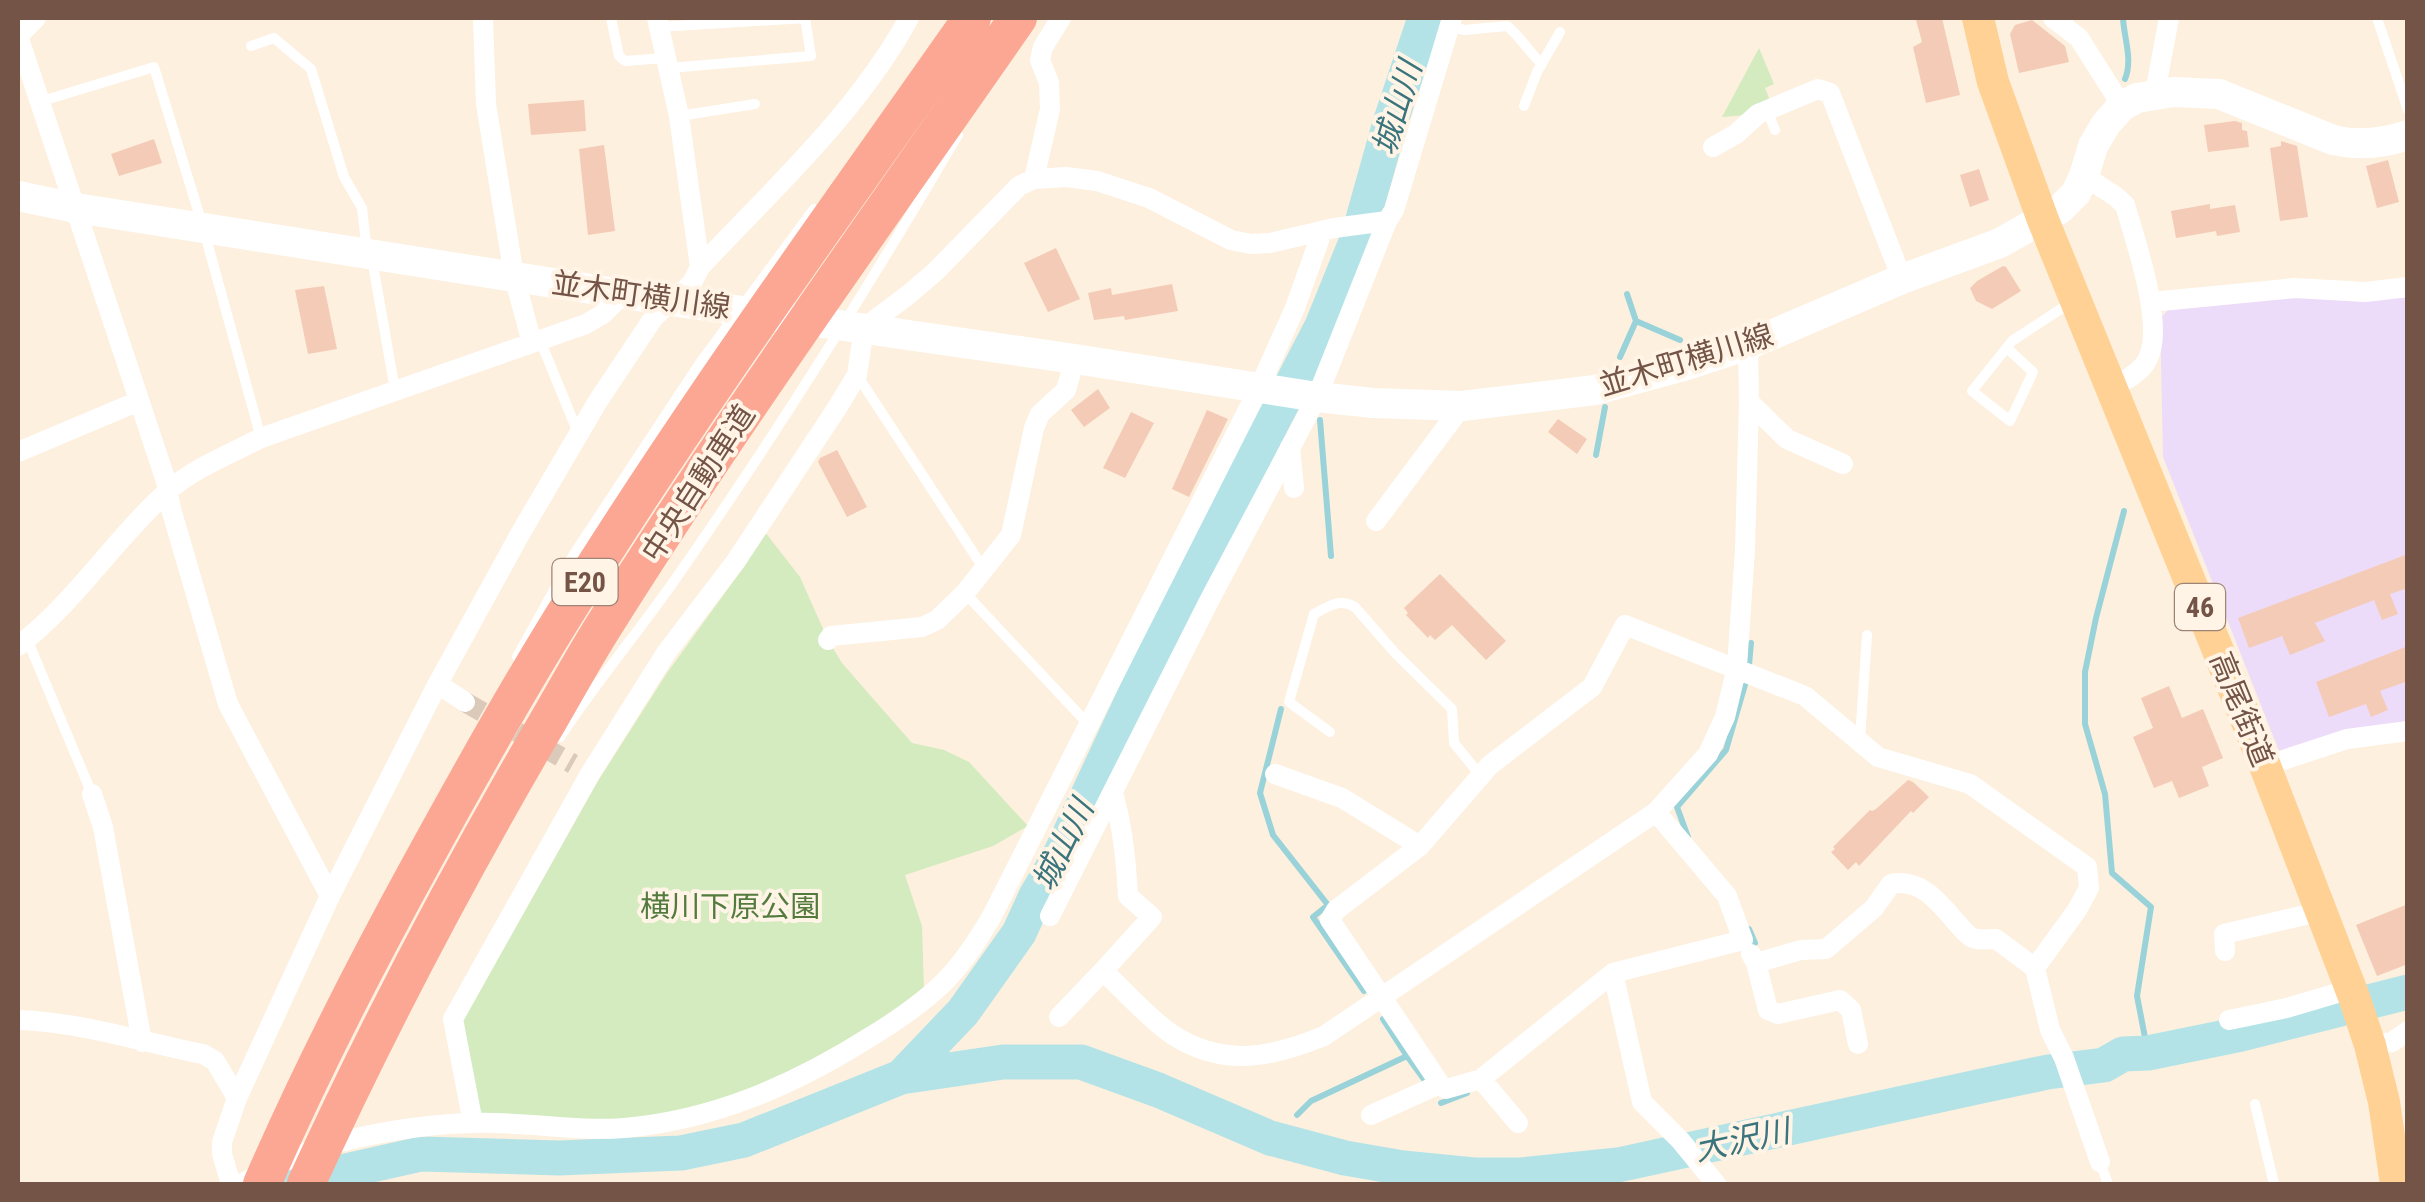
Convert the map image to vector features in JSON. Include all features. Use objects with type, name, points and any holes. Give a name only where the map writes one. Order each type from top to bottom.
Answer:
[{"type":"highway","name":"中央自動車道","points":[[262,1184],[379,941],[474,767],[571,604],[695,414],[972,18]]},
{"type":"highway","name":"中央自動車道","points":[[306,1184],[432,928],[614,611],[726,438],[1018,18]]},
{"type":"main road","name":"高尾街道","points":[[1978,18],[1993,82],[2043,220],[2265,766],[2352,993],[2384,1102],[2396,1184]]},
{"type":"street","points":[[36,18],[18,36],[166,480],[228,704],[330,896]]},
{"type":"street","points":[[483,18],[486,104],[514,276],[536,342]]},
{"type":"street","points":[[231,1184],[222,1142],[237,1098],[330,896],[438,684],[578,434],[654,317],[692,283],[700,266],[854,100],[909,18]]},
{"type":"street","points":[[1034,179],[1050,108],[1049,83],[1040,60],[1060,18]]},
{"type":"street","points":[[2053,18],[2079,38],[2122,106],[2155,93],[2219,94],[2350,144],[2408,136]]},
{"type":"street","points":[[2155,93],[2169,18]]},
{"type":"street","points":[[658,22],[679,116],[700,266]]},
{"type":"street","points":[[1050,916],[1313,397],[1382,222],[1394,210],[1450,22]]},
{"type":"street","points":[[1713,147],[1736,134],[1758,114],[1771,120],[1818,89],[1830,94],[1902,279]]},
{"type":"street","name":"並木町横川線","points":[[18,196],[623,294],[1313,397],[1462,406],[1595,390],[1687,365],[1748,345],[1902,279],[2000,243],[2070,200],[2106,124],[2122,106]]},
{"type":"street","points":[[2084,176],[2125,206],[2151,302],[2154,338],[2147,363],[2131,378],[2112,387]]},
{"type":"street","points":[[472,1123],[453,1020],[582,769],[736,562],[857,374],[864,328],[922,284],[1020,186],[1034,179],[1066,177],[1097,181],[1161,204],[1231,240],[1251,244],[1382,222]]},
{"type":"street","points":[[241,1184],[298,1156],[341,1141],[406,1130],[472,1123],[621,1128],[715,1111],[777,1088],[846,1053],[922,1002],[948,978],[980,936],[1262,388],[1328,230]]},
{"type":"street","points":[[2151,302],[2295,288],[2365,292],[2408,287]]},
{"type":"street","points":[[22,642],[167,492],[216,461],[261,438],[586,324],[623,294]]},
{"type":"street","points":[[1103,971],[1172,1034],[1203,1048],[1237,1056],[1274,1054],[1295,1048],[1324,1036],[1382,999],[1656,812],[1708,754],[1724,716],[1737,667],[1745,550],[1748,345]]},
{"type":"street","points":[[828,640],[831,636],[922,627],[937,620],[965,593],[1011,534],[1034,428],[1040,414],[1066,390],[1075,360]]},
{"type":"street","points":[[18,452],[139,401]]},
{"type":"street","points":[[1749,402],[1787,439],[1843,464]]},
{"type":"street","points":[[1376,521],[1462,406]]},
{"type":"street","points":[[1290,447],[1294,488]]},
{"type":"street","points":[[1743,940],[1613,973],[1481,1078],[1446,1089],[1330,920],[1336,910],[1420,846],[1480,776],[1592,687],[1625,625],[1805,696],[1878,757],[1970,784],[2087,867],[2089,888],[2035,968]]},
{"type":"street","points":[[438,684],[465,702]]},
{"type":"street","points":[[2265,766],[2347,739],[2408,732]]},
{"type":"street","points":[[1275,774],[1342,798],[1420,846]]},
{"type":"street","points":[[1059,1017],[1152,917],[1128,896],[1126,854],[1113,793]]},
{"type":"street","points":[[92,794],[103,827],[142,1042]]},
{"type":"street","points":[[1656,812],[1727,896],[1756,963],[1768,1010],[1778,1014],[1840,1000],[1851,1010],[1858,1044]]},
{"type":"street","points":[[1756,963],[1801,950],[1826,950],[1874,908],[1891,884],[1916,884],[1970,937],[1996,939],[2035,968],[2050,1030],[2064,1058],[2100,1162]]},
{"type":"street","points":[[2225,951],[2224,934],[2322,912]]},
{"type":"street","points":[[1613,973],[1642,1102],[1712,1179]]},
{"type":"street","points":[[2230,1020],[2352,993]]},
{"type":"street","points":[[18,1020],[50,1021],[203,1054],[215,1061],[237,1098]]},
{"type":"street","points":[[2367,1036],[2392,1042],[2408,1030]]},
{"type":"street","points":[[1481,1078],[1518,1124]]},
{"type":"street","points":[[1371,1115],[1440,1084]]},
{"type":"lane","points":[[611,18],[619,56],[625,61],[667,63],[812,56],[806,18],[658,22]]},
{"type":"lane","points":[[924,64],[962,18]]},
{"type":"lane","points":[[998,68],[1027,18]]},
{"type":"lane","points":[[2376,18],[2408,110]]},
{"type":"lane","points":[[1450,22],[1465,30],[1507,26],[1542,64]]},
{"type":"lane","points":[[1524,106],[1560,32]]},
{"type":"lane","points":[[251,46],[274,38],[311,70],[344,177],[362,208],[395,391]]},
{"type":"lane","points":[[42,101],[154,66],[261,438]]},
{"type":"lane","points":[[679,116],[756,104]]},
{"type":"lane","points":[[550,752],[671,585],[799,394],[880,268],[968,118]]},
{"type":"lane","points":[[512,667],[574,554],[700,363],[817,205]]},
{"type":"lane","points":[[2008,348],[2032,372],[2010,421],[1972,391],[2012,341],[2076,299]]},
{"type":"lane","points":[[536,342],[578,434]]},
{"type":"lane","points":[[857,374],[984,570]]},
{"type":"lane","points":[[965,593],[1089,725]]},
{"type":"lane","points":[[1330,732],[1289,702],[1314,614],[1336,602],[1346,602],[1452,709],[1454,743],[1480,776]]},
{"type":"lane","points":[[1860,741],[1866,635]]},
{"type":"lane","points":[[22,642],[92,794]]},
{"type":"lane","points":[[379,941],[460,767]]},
{"type":"lane","points":[[432,928],[518,800]]},
{"type":"lane","points":[[2255,1104],[2274,1184]]},
{"type":"lane","points":[[2100,1162],[2108,1184]]},
{"type":"shaded area","points":[[2295,296],[2407,297],[2407,721],[2279,751],[2163,457],[2160,315],[2169,308]]},
{"type":"green space","points":[[1759,48],[1774,84],[1765,88],[1773,108],[1758,114],[1722,117]]},
{"type":"green space","name":"横川下原公園","points":[[765,532],[800,577],[842,663],[912,743],[944,750],[969,762],[1028,826],[993,846],[905,875],[922,926],[924,991],[815,1062],[736,1096],[653,1117],[594,1121],[479,1115],[463,1020],[598,781]]},
{"type":"building","points":[[1942,18],[1960,95],[1926,103],[1913,47],[1922,42],[1916,20]]},
{"type":"building","points":[[2032,20],[2065,46],[2069,62],[2019,73],[2010,34],[2015,25]]},
{"type":"building","points":[[584,100],[586,131],[531,135],[528,104]]},
{"type":"building","points":[[2235,121],[2247,131],[2249,147],[2208,152],[2204,125]]},
{"type":"building","points":[[154,139],[162,163],[119,176],[111,154]]},
{"type":"building","points":[[2281,141],[2297,146],[2308,217],[2280,221],[2270,148],[2281,146]]},
{"type":"building","points":[[604,145],[615,231],[588,235],[579,149]]},
{"type":"building","points":[[2388,160],[2399,202],[2377,208],[2366,166]]},
{"type":"building","points":[[1979,169],[1989,200],[1970,207],[1960,175]]},
{"type":"building","points":[[2210,204],[2210,209],[2235,205],[2240,232],[2217,236],[2216,231],[2176,238],[2171,211]]},
{"type":"building","points":[[1056,248],[1080,299],[1048,312],[1024,263]]},
{"type":"building","points":[[2003,266],[2021,291],[1992,309],[1976,301],[1970,288]]},
{"type":"building","points":[[1172,284],[1178,311],[1125,320],[1124,316],[1094,320],[1088,293],[1111,288],[1112,295]]},
{"type":"building","points":[[324,286],[337,349],[308,354],[295,290]]},
{"type":"building","points":[[1098,389],[1110,408],[1084,427],[1071,410]]},
{"type":"building","points":[[1207,410],[1228,419],[1189,497],[1172,489]]},
{"type":"building","points":[[1131,412],[1154,423],[1125,478],[1103,468]]},
{"type":"building","points":[[1558,419],[1587,439],[1577,454],[1548,432]]},
{"type":"building","points":[[837,450],[867,507],[847,517],[818,462]]},
{"type":"building","points":[[2408,554],[2408,588],[2390,594],[2398,614],[2382,620],[2374,600],[2315,623],[2325,641],[2290,655],[2282,636],[2249,648],[2238,618]]},
{"type":"building","points":[[1440,574],[1506,641],[1486,660],[1452,625],[1435,640],[1430,635],[1428,638],[1406,615],[1404,608]]},
{"type":"building","points":[[2408,646],[2408,681],[2380,691],[2388,710],[2371,717],[2366,704],[2329,717],[2316,682]]},
{"type":"building","points":[[2169,686],[2182,718],[2203,709],[2223,758],[2202,767],[2209,786],[2179,798],[2172,781],[2154,788],[2133,737],[2153,728],[2141,698]]},
{"type":"building","points":[[1908,780],[1929,797],[1859,866],[1856,862],[1848,870],[1831,852],[1833,847]]},
{"type":"building","points":[[2408,904],[2408,964],[2377,976],[2356,925]]},
{"type":"waterway","name":"城山川","points":[[299,1184],[327,1173],[421,1154],[559,1158],[681,1153],[744,1140],[901,1077],[963,1012],[1019,933],[1059,857],[1165,630],[1322,326],[1358,237],[1425,18]]},
{"type":"waterway","points":[[2123,18],[2128,57],[2125,79]]},
{"type":"waterway","points":[[1627,294],[1636,321]]},
{"type":"waterway","points":[[1620,357],[1636,321],[1680,340]]},
{"type":"waterway","points":[[1596,455],[1605,407]]},
{"type":"waterway","points":[[1320,420],[1331,556]]},
{"type":"waterway","points":[[2124,511],[2085,672],[2085,724],[2105,794],[2112,873],[2151,907],[2137,996],[2148,1053]]},
{"type":"waterway","points":[[1749,665],[1751,643]]},
{"type":"waterway","points":[[1688,837],[1677,807],[1726,750],[1747,678]]},
{"type":"waterway","points":[[1281,709],[1260,793],[1273,835],[1328,905],[1313,917],[1364,991]]},
{"type":"waterway","points":[[1749,929],[1755,943]]},
{"type":"waterway","name":"大沢川","points":[[901,1077],[1003,1062],[1081,1062],[1270,1138],[1345,1158],[1474,1175],[1521,1175],[1618,1165],[2048,1072],[2104,1065],[2123,1054],[2148,1053],[2241,1034],[2408,992]]},
{"type":"waterway","points":[[1297,1115],[1311,1101],[1407,1056],[1383,1019]]},
{"type":"waterway","points":[[1407,1056],[1426,1082]]},
{"type":"waterway","points":[[1441,1103],[1467,1093]]},
{"type":"waterway","points":[[1277,1140],[1286,1129]]},
{"type":"tunnel","points":[[465,702],[573,764]]}]
